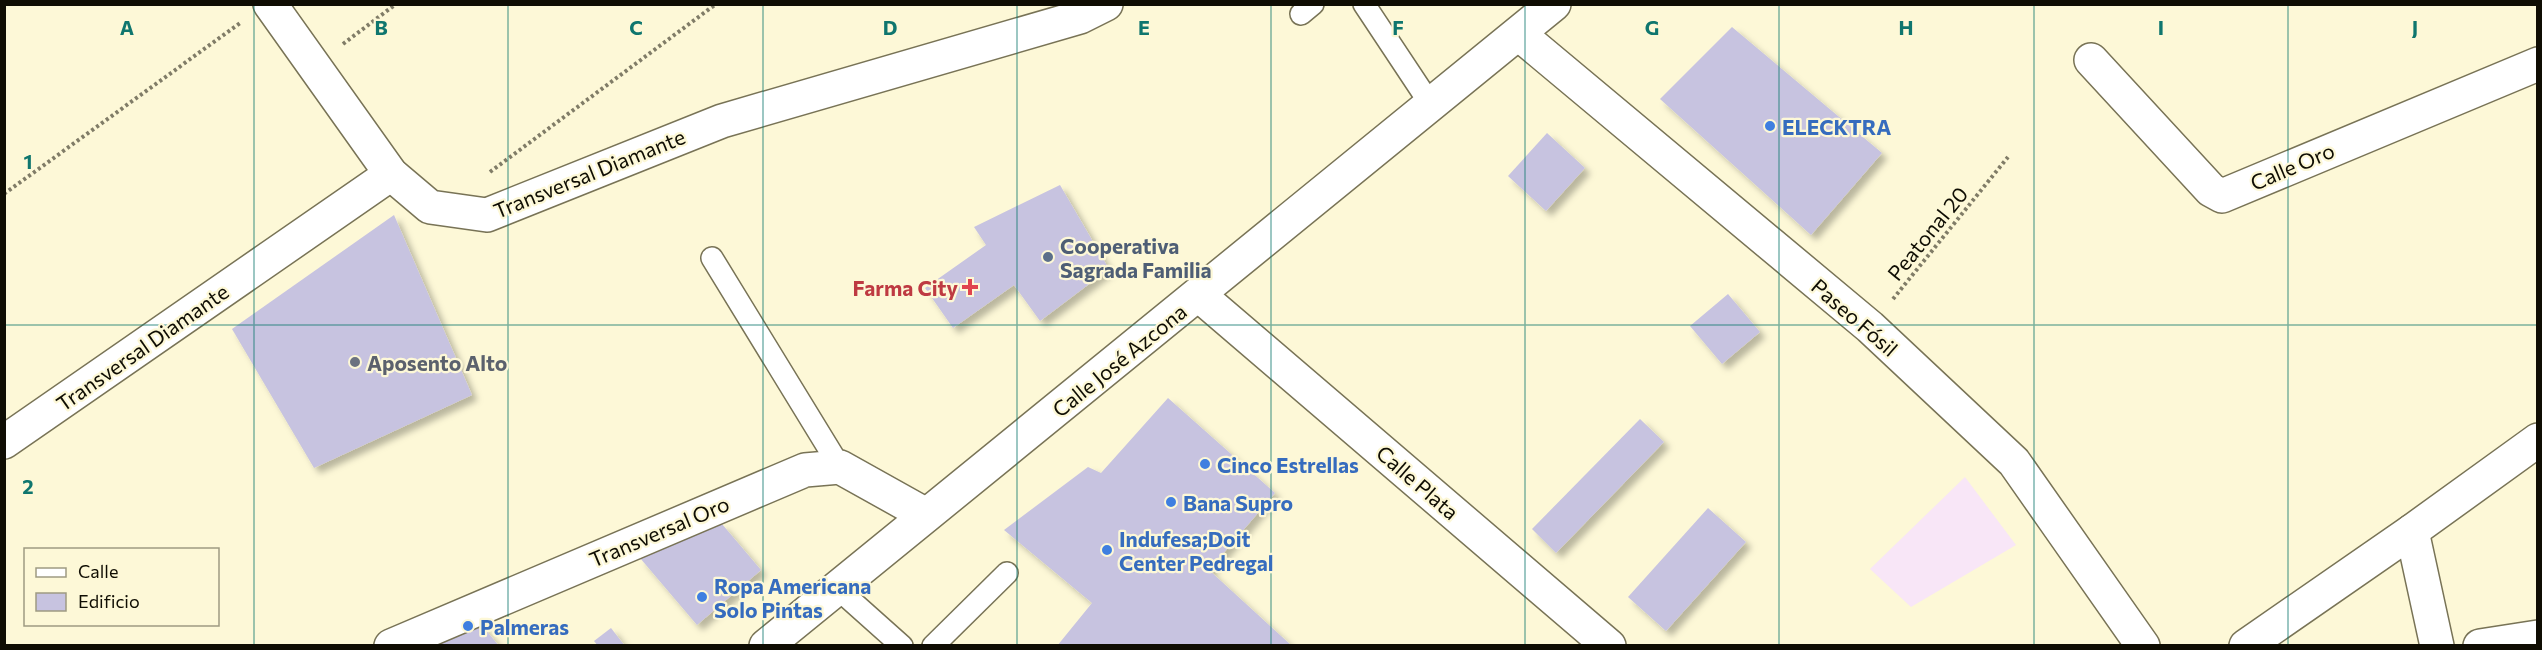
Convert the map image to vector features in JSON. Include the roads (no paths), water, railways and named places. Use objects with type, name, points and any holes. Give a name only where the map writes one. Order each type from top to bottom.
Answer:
[{"type":"street","name":"Calle José Azcona","points":[[766,645],[1554,4]]},
{"type":"street","name":"Transversal Diamante","points":[[4,442],[391,174],[430,207],[487,215],[722,121],[1086,9]]},
{"type":"street","points":[[258,12],[313,66],[391,174]]},
{"type":"street","name":"Paseo Fósil","points":[[1519,34],[1870,327],[2014,462],[2143,645]]},
{"type":"street","name":"Calle Oro","points":[[2091,60],[2211,190],[2222,196],[2538,64]]},
{"type":"street","name":"Calle Plata","points":[[1199,295],[1609,645]]},
{"type":"street","points":[[2246,645],[2412,531],[2538,440]]},
{"type":"street","points":[[840,467],[926,515]]},
{"type":"street","name":"Transversal Oro","points":[[391,645],[805,470],[840,467]]},
{"type":"street","points":[[2412,531],[2437,645]]},
{"type":"street","points":[[2480,645],[2538,637]]},
{"type":"lane","points":[[1364,4],[1431,105]]},
{"type":"lane","points":[[712,258],[840,467]]},
{"type":"lane","points":[[933,645],[1007,573]]},
{"type":"lane","points":[[837,588],[902,645]]},
{"type":"place","name":"ELECKTRA","points":[[1770,126]]},
{"type":"place","name":"Cooperativa Sagrada Familia","points":[[1048,257]]},
{"type":"place","name":"Farma City","points":[[970,287]]},
{"type":"place","name":"Aposento Alto","points":[[355,362]]},
{"type":"place","name":"Cinco Estrellas","points":[[1205,464]]},
{"type":"place","name":"Bana Supro","points":[[1171,502]]},
{"type":"place","name":"Indufesa;Doit Center Pedregal","points":[[1107,550]]},
{"type":"place","name":"Ropa Americana Solo Pintas","points":[[702,597]]},
{"type":"place","name":"Palmeras","points":[[468,626]]}]
